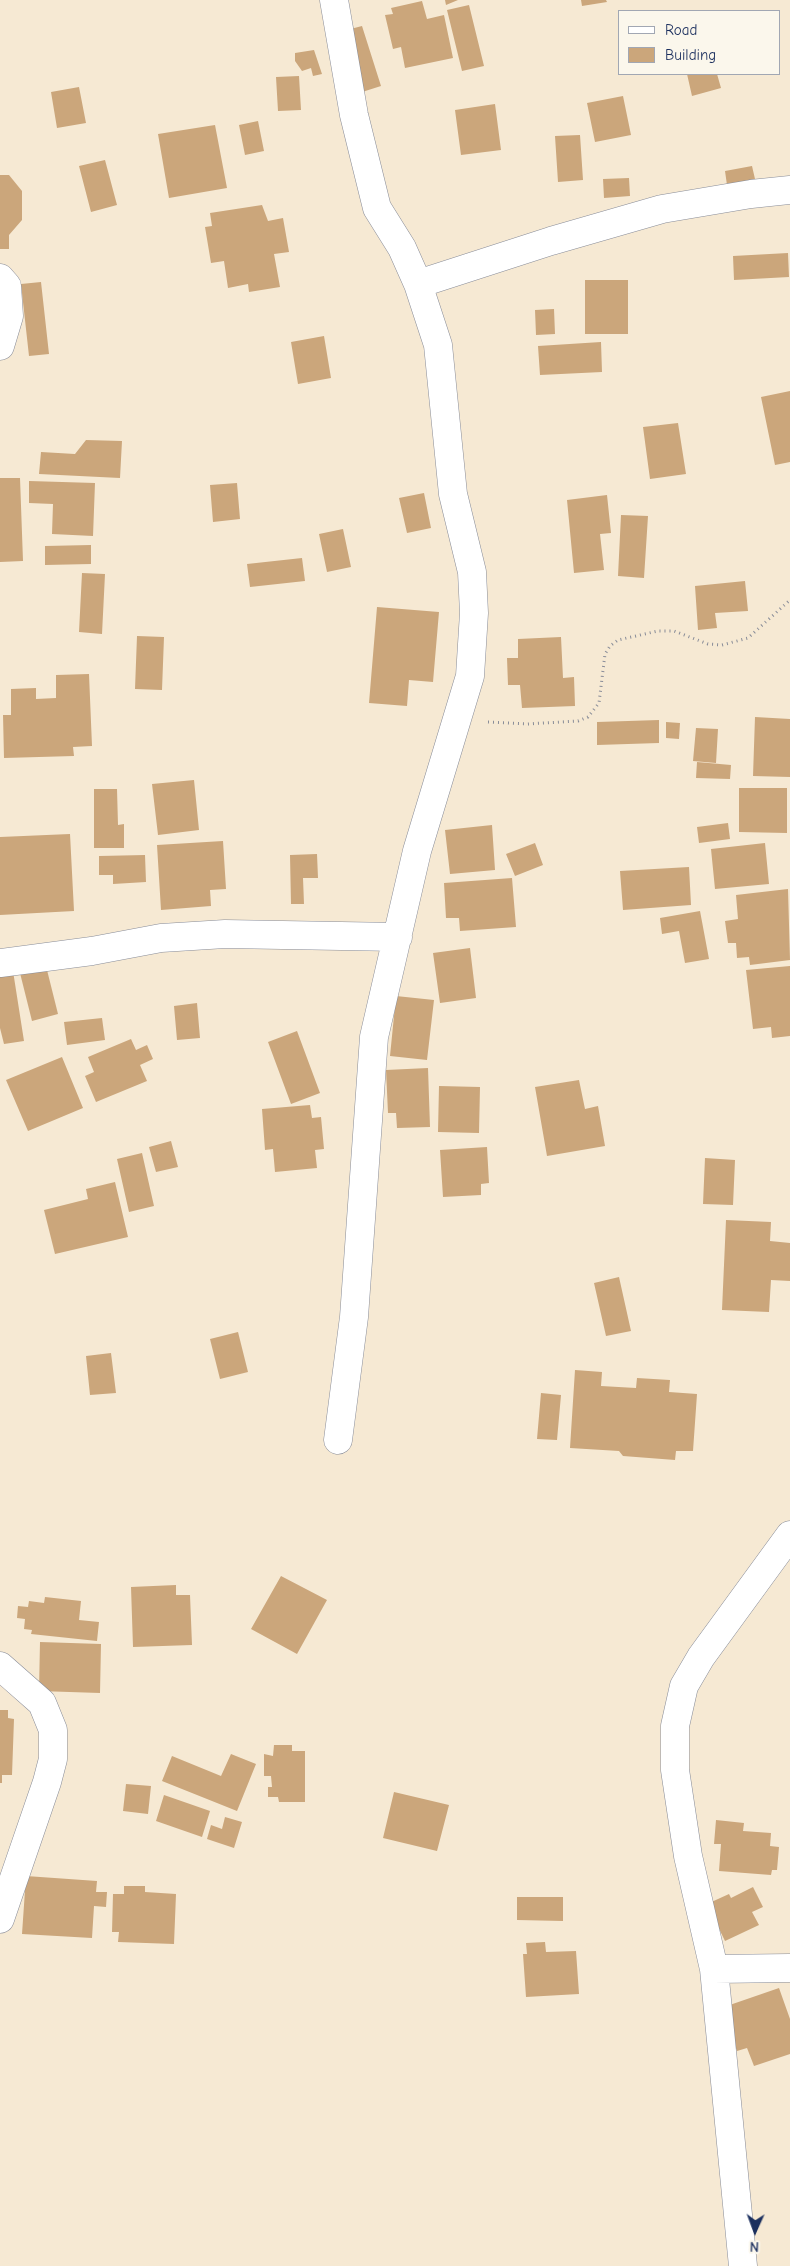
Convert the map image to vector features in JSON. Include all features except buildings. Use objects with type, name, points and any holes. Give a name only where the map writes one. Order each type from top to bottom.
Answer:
[{"type":"street","points":[[334,0],[354,115],[377,208],[402,248],[418,284],[438,345],[452,494],[472,572],[474,648],[470,676],[458,721],[418,851],[374,1037],[354,1317],[338,1440]]},
{"type":"street","points":[[418,284],[551,241],[662,210],[751,194],[790,190]]},
{"type":"street","points":[[0,278],[7,286],[9,316],[0,346]]},
{"type":"street","points":[[0,963],[74,954],[160,938],[225,934],[398,937]]},
{"type":"street","points":[[743,2266],[714,1969],[688,1856],[675,1770],[675,1726],[684,1686],[701,1657],[790,1535]]},
{"type":"street","points":[[0,1666],[42,1703],[53,1730],[53,1759],[47,1782],[0,1919]]},
{"type":"street","points":[[714,1969],[790,1968]]},
{"type":"path","points":[[458,721],[527,724],[583,720],[593,713],[599,703],[605,654],[610,646],[618,640],[658,631],[674,631],[708,644],[722,645],[748,638],[790,600]]}]
